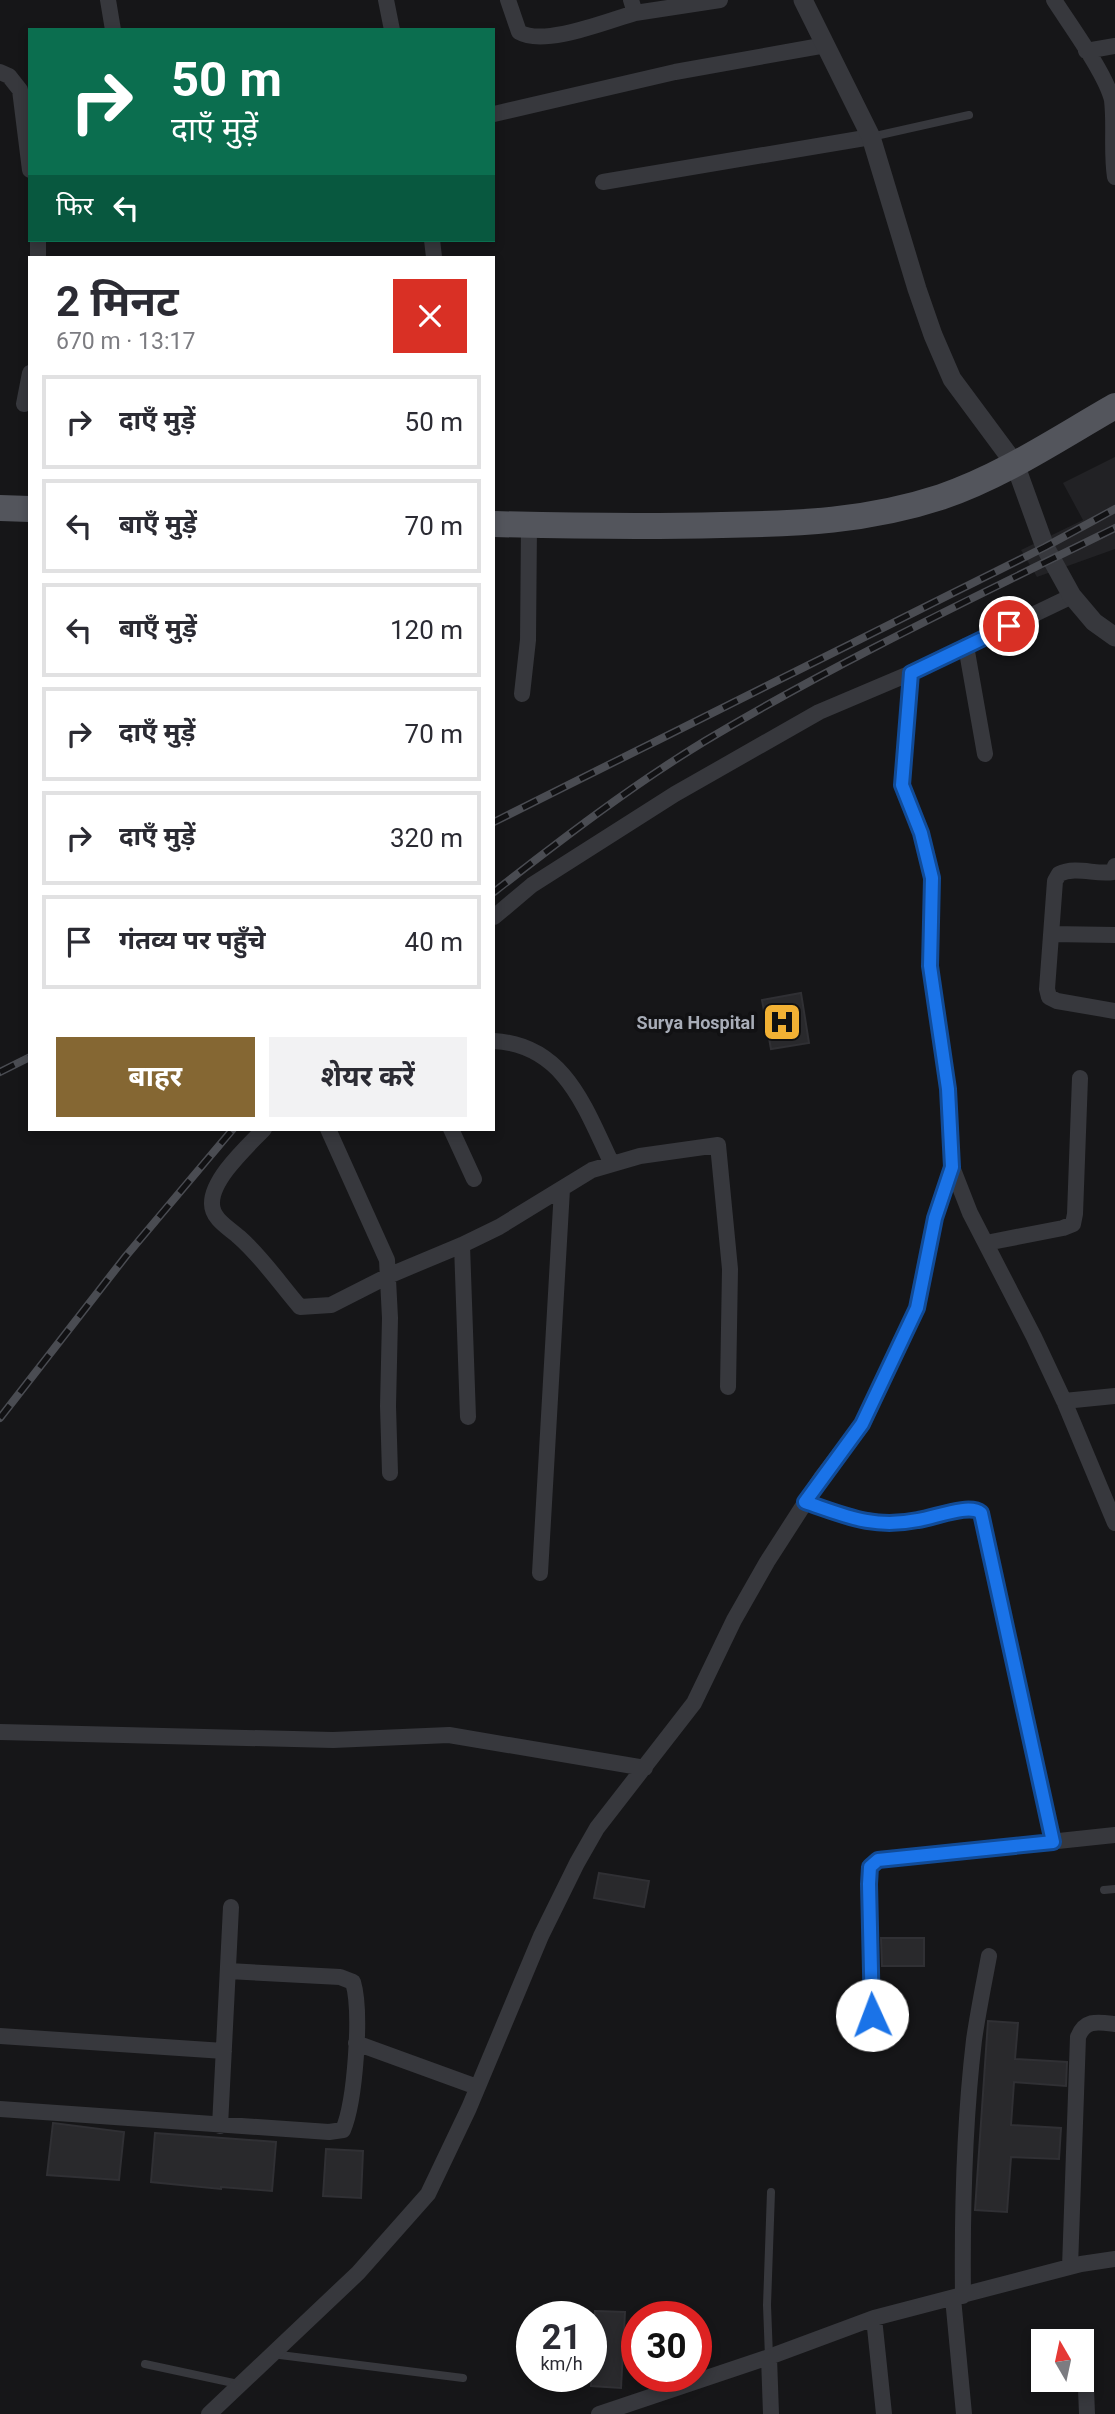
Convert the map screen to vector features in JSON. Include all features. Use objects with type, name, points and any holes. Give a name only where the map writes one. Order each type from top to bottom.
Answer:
[{"type":"main road","points":[[495,524],[632,527],[808,523],[888,513],[945,496],[1015,464],[1115,406]]},
{"type":"main road","points":[[0,508],[28,509]]},
{"type":"street","points":[[108,0],[113,28]]},
{"type":"street","points":[[386,0],[392,28]]},
{"type":"street","points":[[508,0],[519,32],[526,37],[548,37],[633,6],[720,0]]},
{"type":"street","points":[[803,0],[871,138],[917,289],[952,379],[1015,464],[1045,547],[1072,596],[1094,622],[1115,637]]},
{"type":"street","points":[[1054,0],[1112,98],[1115,117],[1112,159],[1115,177]]},
{"type":"street","points":[[495,114],[675,72],[826,45]]},
{"type":"street","points":[[1086,51],[1115,46]]},
{"type":"street","points":[[0,72],[9,76],[20,90],[28,154]]},
{"type":"street","points":[[603,182],[871,138]]},
{"type":"street","points":[[24,404],[28,383]]},
{"type":"street","points":[[522,694],[527,640],[529,525]]},
{"type":"street","points":[[495,916],[532,885],[675,794],[819,712],[911,673],[1072,596]]},
{"type":"street","points":[[966,646],[985,754]]},
{"type":"street","points":[[911,673],[902,785],[921,833],[932,878],[930,966],[948,1089],[952,1167],[970,1213],[1034,1336],[1115,1523]]},
{"type":"street","points":[[1115,866],[1113,872],[1106,873],[1066,871],[1059,874],[1055,881],[1049,998],[1115,1012]]},
{"type":"street","points":[[1051,934],[1115,934]]},
{"type":"street","points":[[495,1041],[513,1042],[545,1056],[574,1089],[612,1164]]},
{"type":"street","points":[[986,1243],[1073,1224],[1080,1078]]},
{"type":"street","points":[[262,1131],[224,1175],[214,1193],[212,1204],[215,1215],[242,1240],[300,1307],[331,1305],[388,1276],[462,1245],[499,1227],[592,1170],[640,1156],[718,1145],[730,1269],[728,1387]]},
{"type":"street","points":[[329,1131],[387,1260],[390,1473]]},
{"type":"street","points":[[452,1131],[474,1179]]},
{"type":"street","points":[[209,2414],[358,2273],[428,2194],[478,2087],[541,1936],[577,1863],[597,1828],[694,1703],[734,1620],[767,1562],[805,1502],[862,1424],[917,1308],[935,1218],[952,1167]]},
{"type":"street","points":[[540,1573],[562,1189]]},
{"type":"street","points":[[462,1245],[468,1417]]},
{"type":"street","points":[[1063,1401],[1115,1396]]},
{"type":"street","points":[[805,1502],[875,1524],[917,1521],[971,1508],[981,1513],[1053,1842]]},
{"type":"street","points":[[0,1732],[333,1740],[449,1735],[645,1768]]},
{"type":"street","points":[[873,2042],[869,1884],[870,1867],[878,1860],[1115,1835]]},
{"type":"street","points":[[220,2126],[231,1907]]},
{"type":"street","points":[[964,2414],[958,2297],[962,2197],[974,2039],[989,1955]]},
{"type":"street","points":[[0,2109],[220,2126],[329,2132],[343,2130],[349,2117],[356,2043],[356,1991],[353,1982],[340,1977],[228,1970]]},
{"type":"street","points":[[1070,2267],[1078,2037],[1081,2028],[1091,2022],[1115,2024]]},
{"type":"street","points":[[0,2036],[224,2051]]},
{"type":"street","points":[[356,2043],[478,2087]]},
{"type":"street","points":[[599,2414],[769,2357],[874,2318],[1070,2267],[1115,2259]]},
{"type":"street","points":[[874,2318],[884,2414]]},
{"type":"street","points":[[769,2357],[771,2414]]},
{"type":"street","points":[[1086,2392],[1087,2414]]},
{"type":"lane","points":[[871,138],[969,115]]},
{"type":"lane","points":[[1104,1889],[1115,1889]]},
{"type":"lane","points":[[769,2357],[771,2192]]},
{"type":"lane","points":[[272,2354],[463,2378]]},
{"type":"lane","points":[[145,2364],[240,2385]]},
{"type":"shaded area","points":[[1115,457],[1115,549],[1037,577],[1021,550],[1083,520],[1063,483]]},
{"type":"building","points":[[801,993],[809,1043],[771,1049],[762,1000]]},
{"type":"building","points":[[599,1873],[649,1881],[644,1907],[594,1898]]},
{"type":"building","points":[[881,1938],[924,1938],[924,1966],[882,1966]]},
{"type":"building","points":[[988,2021],[1018,2023],[1015,2059],[1067,2062],[1066,2086],[1014,2082],[1011,2125],[1061,2128],[1059,2159],[1011,2157],[1007,2212],[975,2210]]},
{"type":"building","points":[[53,2123],[124,2132],[119,2180],[47,2175]]},
{"type":"building","points":[[155,2133],[276,2142],[272,2191],[151,2182]]},
{"type":"building","points":[[326,2149],[363,2151],[361,2198],[323,2196]]},
{"type":"building","points":[[607,2311],[621,2312],[621,2388],[607,2387]]},
{"type":"railway","points":[[495,822],[1045,547],[1115,509]]},
{"type":"railway","points":[[495,891],[624,795],[705,741],[856,657],[1115,528]]},
{"type":"railway","points":[[0,1072],[28,1058]]},
{"type":"railway","points":[[0,1418],[126,1256],[231,1131]]},
{"type":"place","name":"Surya Hospital","points":[[782,1022]]},
{"type":"route","points":[[872,2015],[870,1867],[878,1860],[1053,1842],[981,1513],[971,1508],[917,1521],[875,1524],[805,1502],[862,1424],[917,1308],[935,1218],[952,1167],[948,1089],[930,966],[932,878],[921,833],[902,785],[911,673],[1009,626]]}]
